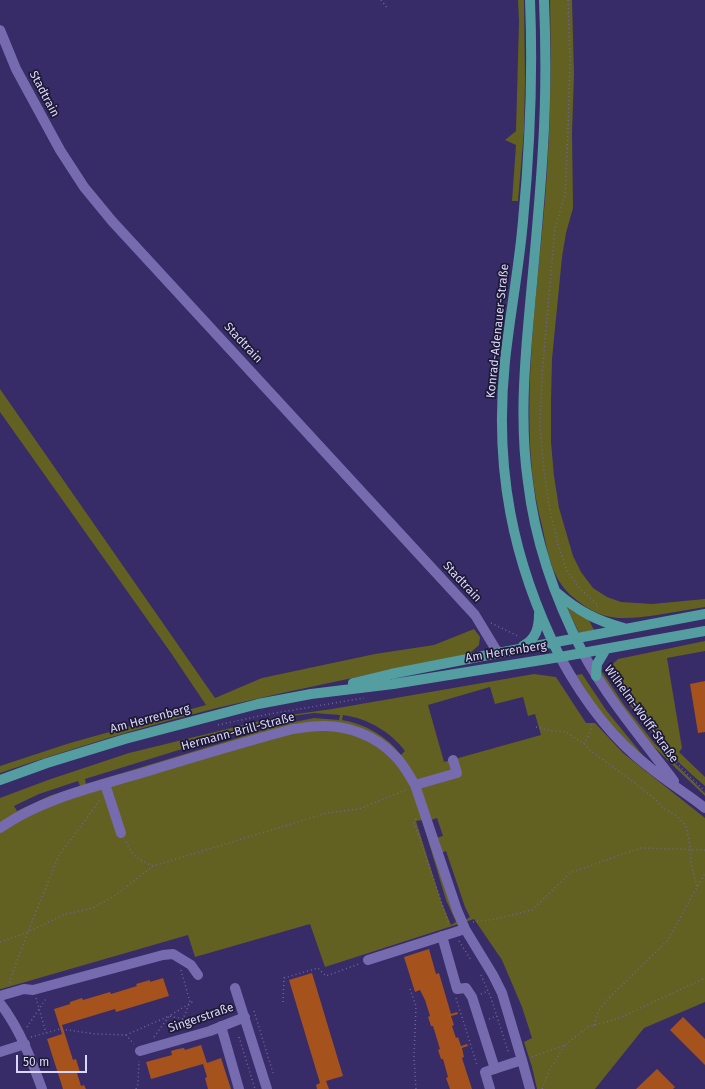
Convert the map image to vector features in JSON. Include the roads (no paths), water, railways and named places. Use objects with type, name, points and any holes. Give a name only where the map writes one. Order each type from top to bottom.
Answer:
[{"type":"main road","name":"Konrad-Adenauer-Straße","points":[[530,0],[531,82],[529,153],[523,222],[505,362],[502,406],[503,453],[510,515],[522,563],[540,612],[560,657]]},
{"type":"main road","points":[[544,0],[546,54],[543,146],[526,354],[524,427],[528,483],[543,557],[554,589],[582,653]]},
{"type":"main road","points":[[554,589],[573,606],[595,619],[626,629],[705,614]]},
{"type":"main road","points":[[517,649],[526,644],[535,636],[539,625],[540,612]]},
{"type":"main road","name":"Am Herrenberg","points":[[0,780],[47,763],[125,739],[258,704],[311,694],[391,674],[626,629]]},
{"type":"main road","name":"Am Herrenberg","points":[[311,694],[393,684],[560,657],[705,631]]},
{"type":"main road","points":[[596,676],[597,664],[606,649]]},
{"type":"street","name":"Stadtrain","points":[[0,30],[16,69],[39,113],[60,150],[84,187],[112,221],[475,615],[498,653]]},
{"type":"street","name":"Wilhelm-Wolff-Straße","points":[[582,653],[624,716],[680,789]]},
{"type":"street","name":"Wilhelm-Wolff-Straße","points":[[560,657],[592,709],[609,730],[648,766],[705,808]]},
{"type":"street","name":"Hermann-Brill-Straße","points":[[0,828],[5,820],[79,792],[106,787],[293,728],[321,726],[354,731],[366,735],[380,742],[394,754],[407,770],[415,785],[457,910],[464,926],[502,993],[530,1089]]},
{"type":"street","points":[[415,785],[457,773],[453,760]]},
{"type":"street","points":[[106,787],[121,833]]},
{"type":"street","points":[[368,960],[453,933],[464,926]]},
{"type":"street","points":[[442,936],[457,989],[466,988],[472,997],[490,1071],[490,1089]]},
{"type":"street","points":[[4,994],[24,989],[34,996],[163,955],[173,954],[192,965],[198,975]]},
{"type":"street","points":[[235,988],[245,1017]]},
{"type":"street","points":[[0,1004],[6,1011],[23,1040],[42,1089]]},
{"type":"street","name":"Singerstraße","points":[[144,1050],[245,1017],[267,1089]]},
{"type":"street","points":[[220,1026],[239,1089]]},
{"type":"street","points":[[0,1052],[23,1040]]},
{"type":"street","points":[[490,1071],[522,1060]]}]
